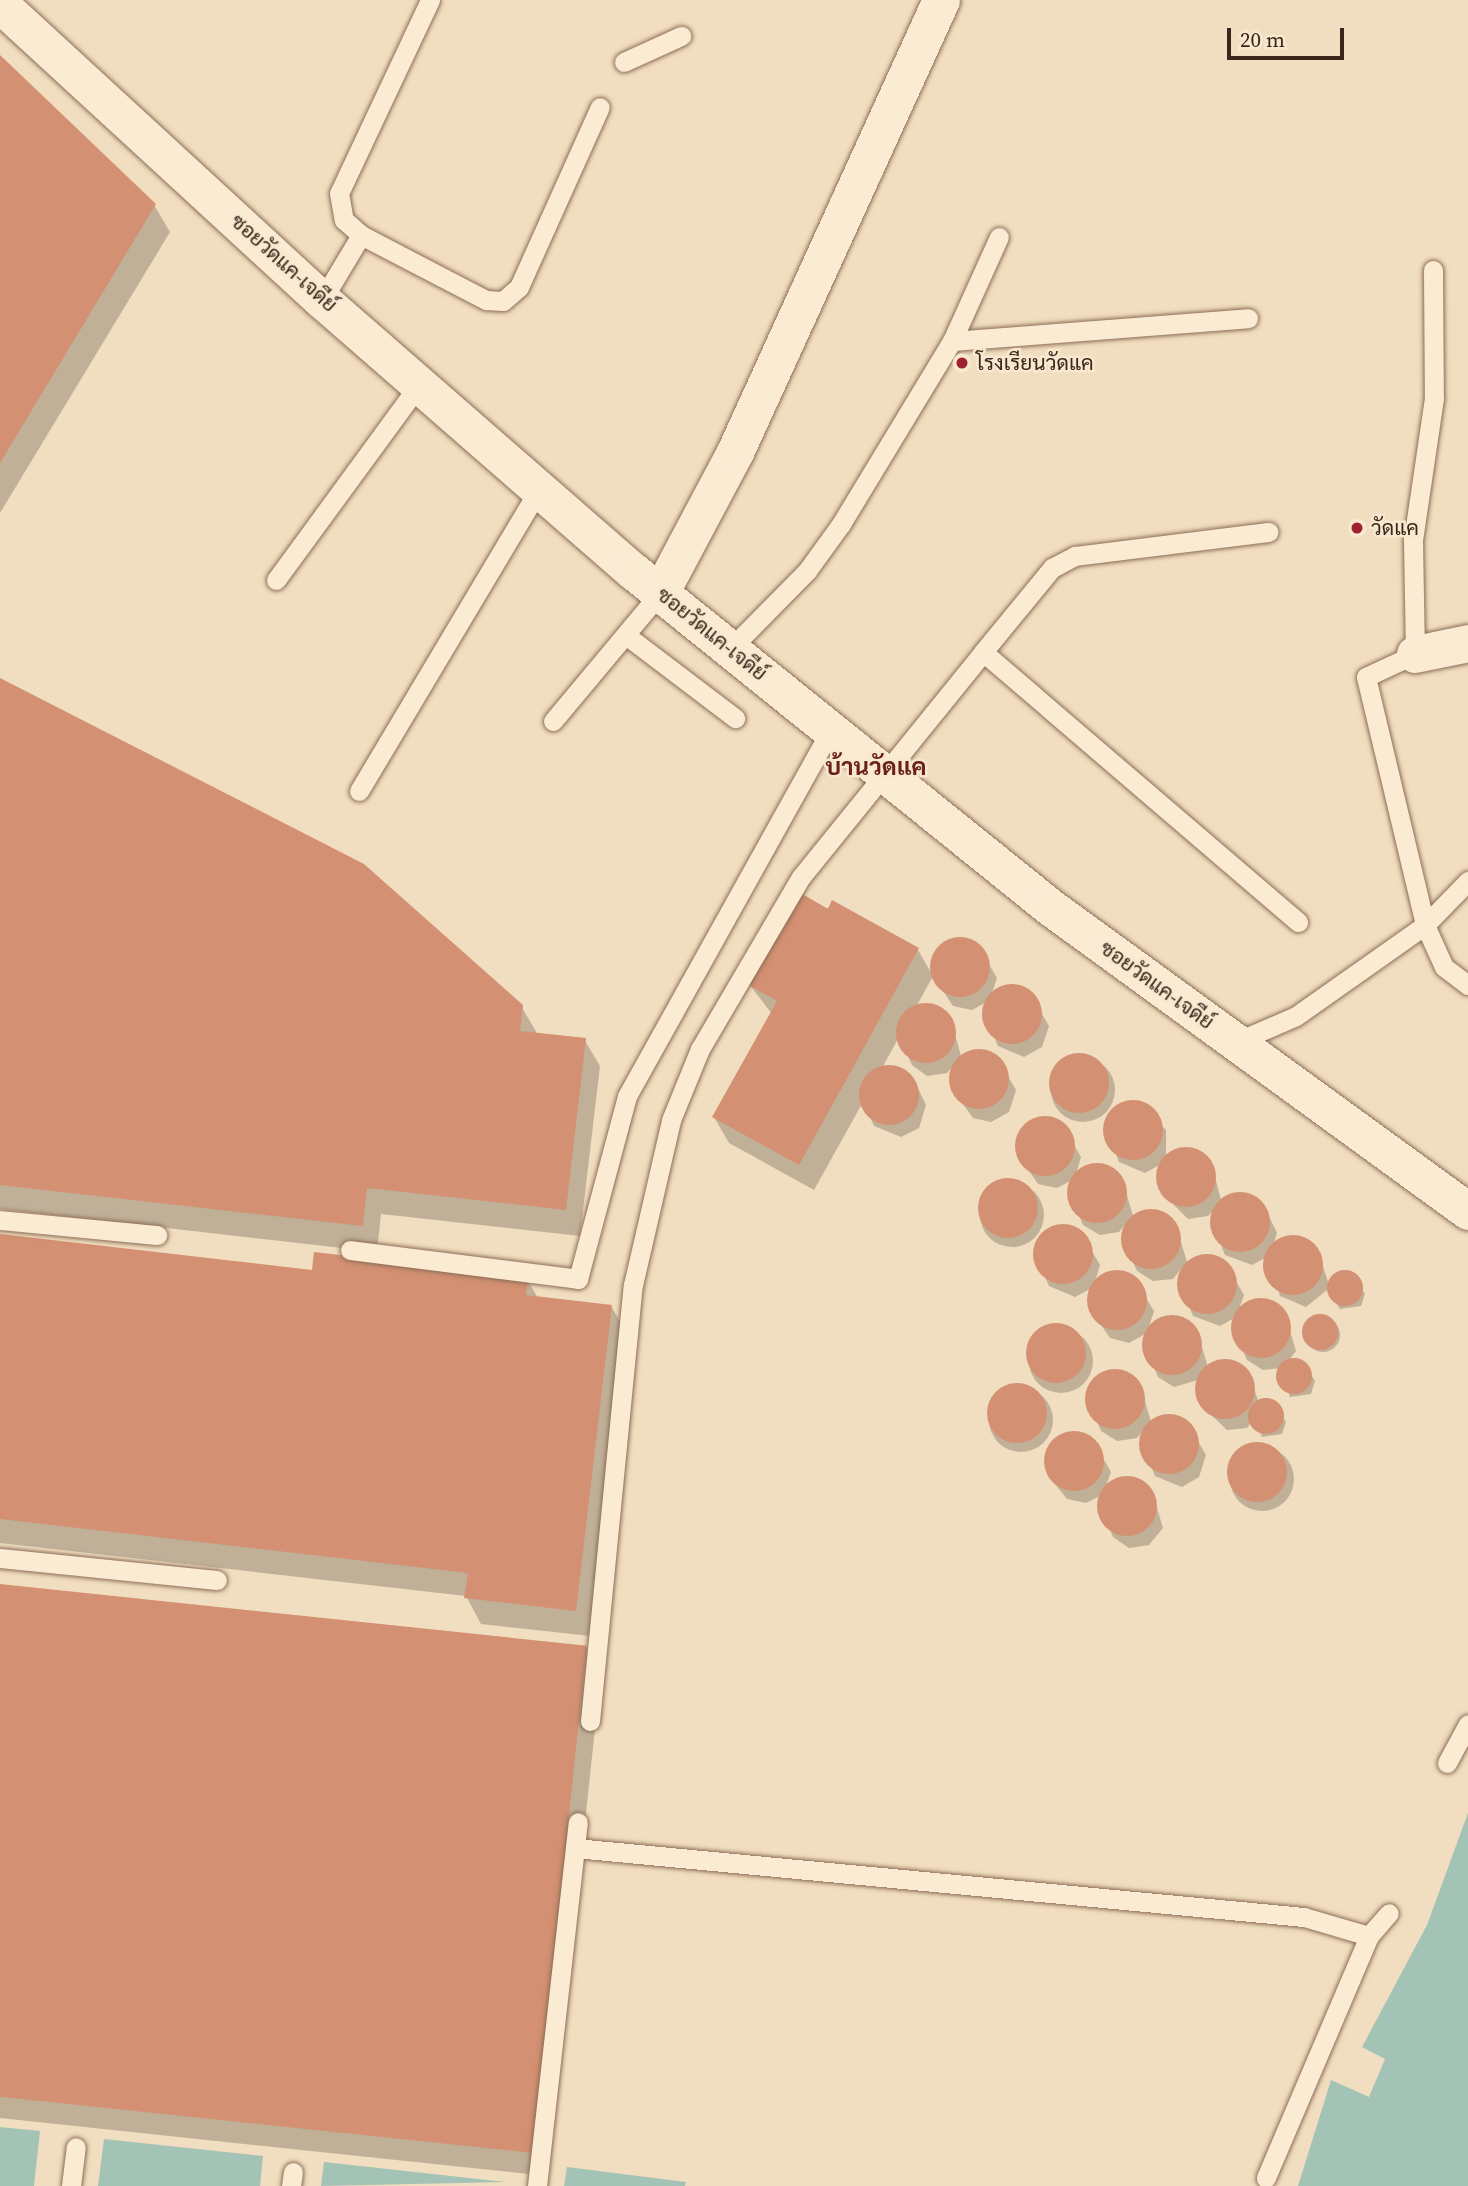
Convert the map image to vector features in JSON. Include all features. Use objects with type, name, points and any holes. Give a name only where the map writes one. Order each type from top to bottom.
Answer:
[{"type":"street","points":[[660,593],[736,452],[941,0]]},
{"type":"street","name":"ซอยวัดแค-เจดีย์","points":[[0,4],[322,300],[421,382],[660,593],[732,647],[1051,907],[1468,1212]]},
{"type":"street","points":[[1415,654],[1468,643]]},
{"type":"lane","points":[[429,0],[339,193],[344,220],[361,235],[486,300],[503,301],[519,287],[600,107]]},
{"type":"lane","points":[[624,62],[681,36]]},
{"type":"lane","points":[[322,300],[361,235]]},
{"type":"lane","points":[[732,647],[807,571],[841,524],[952,341],[999,237]]},
{"type":"lane","points":[[1433,270],[1434,398],[1413,540],[1415,654],[1366,677],[1425,925],[1444,967],[1468,985]]},
{"type":"lane","points":[[952,341],[1248,318]]},
{"type":"lane","points":[[276,580],[421,382]]},
{"type":"lane","points":[[359,790],[540,488]]},
{"type":"lane","points":[[590,1721],[633,1285],[671,1120],[700,1049],[801,877],[887,775],[1052,568],[1075,556],[1269,532]]},
{"type":"lane","points":[[553,721],[627,636],[660,593]]},
{"type":"lane","points":[[627,636],[735,718]]},
{"type":"lane","points":[[983,652],[1298,922]]},
{"type":"lane","points":[[350,1250],[578,1279],[627,1096],[831,730]]},
{"type":"lane","points":[[1236,1042],[1296,1016],[1425,925],[1468,881]]},
{"type":"lane","points":[[0,1220],[158,1235]]},
{"type":"lane","points":[[0,1558],[217,1580]]},
{"type":"lane","points":[[1447,1763],[1468,1724]]},
{"type":"lane","points":[[537,2186],[578,1822]]},
{"type":"lane","points":[[575,1848],[1304,1917],[1369,1936]]},
{"type":"lane","points":[[1266,2178],[1369,1936],[1389,1913]]},
{"type":"lane","points":[[71,2186],[76,2147]]},
{"type":"shaded area","points":[[1468,1813],[1468,2186],[1298,2186],[1331,2080],[1369,2097],[1385,2059],[1362,2047],[1427,1925]]},
{"type":"shaded area","points":[[0,2127],[40,2131],[34,2186],[0,2186]]},
{"type":"shaded area","points":[[104,2139],[263,2156],[260,2186],[98,2186]]},
{"type":"shaded area","points":[[324,2162],[505,2182],[321,2186]]},
{"type":"shaded area","points":[[567,2167],[686,2182],[685,2186],[564,2186]]},
{"type":"building","points":[[0,55],[156,204],[0,463]]},
{"type":"building","points":[[0,678],[364,864],[523,1005],[520,1031],[586,1038],[566,1210],[367,1188],[363,1226],[0,1185]]},
{"type":"building","points":[[799,892],[828,909],[832,900],[919,948],[799,1165],[712,1117],[777,1001],[747,984]]},
{"type":"building","points":[[960,937],[977,942],[985,950],[990,967],[985,984],[977,992],[960,997],[943,992],[935,984],[930,967],[935,950],[943,942]]},
{"type":"building","points":[[1012,984],[1029,989],[1037,997],[1042,1014],[1037,1031],[1029,1039],[1012,1044],[995,1039],[987,1031],[982,1014],[987,997],[995,989]]},
{"type":"building","points":[[926,1003],[943,1008],[951,1016],[956,1033],[951,1050],[943,1058],[926,1063],[909,1058],[901,1050],[896,1033],[901,1016],[909,1008]]},
{"type":"building","points":[[979,1049],[996,1054],[1004,1062],[1009,1079],[1004,1096],[996,1104],[979,1109],[962,1104],[954,1096],[949,1079],[954,1062],[962,1054]]},
{"type":"building","points":[[1079,1053],[1096,1058],[1104,1066],[1109,1083],[1104,1100],[1096,1108],[1079,1113],[1062,1108],[1054,1100],[1049,1083],[1054,1066],[1062,1058]]},
{"type":"building","points":[[889,1065],[906,1070],[914,1078],[919,1095],[914,1112],[906,1120],[889,1125],[872,1120],[864,1112],[859,1095],[864,1078],[872,1070]]},
{"type":"building","points":[[1133,1100],[1150,1105],[1158,1113],[1163,1130],[1158,1147],[1150,1155],[1133,1160],[1116,1155],[1108,1147],[1103,1130],[1108,1113],[1116,1105]]},
{"type":"building","points":[[1045,1116],[1062,1121],[1070,1129],[1075,1146],[1070,1163],[1062,1171],[1045,1176],[1028,1171],[1020,1163],[1015,1146],[1020,1129],[1028,1121]]},
{"type":"building","points":[[1186,1147],[1203,1152],[1211,1160],[1216,1177],[1211,1194],[1203,1202],[1186,1207],[1169,1202],[1161,1194],[1156,1177],[1161,1160],[1169,1152]]},
{"type":"building","points":[[1097,1163],[1114,1168],[1122,1176],[1127,1193],[1122,1210],[1114,1218],[1097,1223],[1080,1218],[1072,1210],[1067,1193],[1072,1176],[1080,1168]]},
{"type":"building","points":[[1008,1178],[1025,1183],[1033,1191],[1038,1208],[1033,1225],[1025,1233],[1008,1238],[991,1233],[983,1225],[978,1208],[983,1191],[991,1183]]},
{"type":"building","points":[[1240,1192],[1257,1197],[1265,1205],[1270,1222],[1265,1239],[1257,1247],[1240,1252],[1223,1247],[1215,1239],[1210,1222],[1215,1205],[1223,1197]]},
{"type":"building","points":[[1151,1209],[1168,1214],[1176,1222],[1181,1239],[1176,1256],[1168,1264],[1151,1269],[1134,1264],[1126,1256],[1121,1239],[1126,1222],[1134,1214]]},
{"type":"building","points":[[1063,1224],[1075,1226],[1088,1237],[1093,1254],[1091,1266],[1080,1279],[1063,1284],[1051,1282],[1038,1271],[1033,1254],[1035,1242],[1046,1229]]},
{"type":"building","points":[[0,1234],[312,1270],[314,1252],[528,1277],[526,1295],[612,1305],[576,1611],[464,1598],[468,1573],[0,1519]]},
{"type":"building","points":[[1293,1235],[1314,1244],[1323,1265],[1314,1286],[1293,1295],[1272,1286],[1263,1265],[1272,1244]]},
{"type":"building","points":[[1207,1254],[1224,1259],[1232,1267],[1237,1284],[1232,1301],[1224,1309],[1207,1314],[1190,1309],[1182,1301],[1177,1284],[1182,1267],[1190,1259]]},
{"type":"building","points":[[1117,1270],[1134,1275],[1142,1283],[1147,1300],[1142,1317],[1134,1325],[1117,1330],[1100,1325],[1092,1317],[1087,1300],[1092,1283],[1100,1275]]},
{"type":"building","points":[[1345,1270],[1358,1275],[1363,1288],[1358,1301],[1345,1306],[1332,1301],[1327,1288],[1332,1275]]},
{"type":"building","points":[[1261,1298],[1282,1307],[1291,1328],[1282,1349],[1261,1358],[1240,1349],[1231,1328],[1240,1307]]},
{"type":"building","points":[[1320,1314],[1333,1319],[1338,1332],[1333,1345],[1320,1350],[1307,1345],[1302,1332],[1307,1319]]},
{"type":"building","points":[[1172,1315],[1189,1320],[1197,1328],[1202,1345],[1197,1362],[1189,1370],[1172,1375],[1155,1370],[1147,1362],[1142,1345],[1147,1328],[1155,1320]]},
{"type":"building","points":[[1056,1323],[1073,1328],[1081,1336],[1086,1353],[1081,1370],[1073,1378],[1056,1383],[1039,1378],[1031,1370],[1026,1353],[1031,1336],[1039,1328]]},
{"type":"building","points":[[1294,1358],[1307,1363],[1312,1376],[1307,1389],[1294,1394],[1281,1389],[1276,1376],[1281,1363]]},
{"type":"building","points":[[1225,1359],[1246,1368],[1255,1389],[1246,1410],[1225,1419],[1204,1410],[1195,1389],[1204,1368]]},
{"type":"building","points":[[1115,1369],[1132,1374],[1140,1382],[1145,1399],[1140,1416],[1132,1424],[1115,1429],[1098,1424],[1090,1416],[1085,1399],[1090,1382],[1098,1374]]},
{"type":"building","points":[[1017,1383],[1034,1388],[1042,1396],[1047,1413],[1042,1430],[1034,1438],[1017,1443],[1000,1438],[992,1430],[987,1413],[992,1396],[1000,1388]]},
{"type":"building","points":[[1266,1398],[1279,1403],[1284,1416],[1279,1429],[1266,1434],[1253,1429],[1248,1416],[1253,1403]]},
{"type":"building","points":[[1169,1414],[1186,1419],[1194,1427],[1199,1444],[1194,1461],[1186,1469],[1169,1474],[1152,1469],[1144,1461],[1139,1444],[1144,1427],[1152,1419]]},
{"type":"building","points":[[1074,1431],[1091,1436],[1099,1444],[1104,1461],[1099,1478],[1091,1486],[1074,1491],[1057,1486],[1049,1478],[1044,1461],[1049,1444],[1057,1436]]},
{"type":"building","points":[[1257,1442],[1274,1447],[1282,1455],[1287,1472],[1282,1489],[1274,1497],[1257,1502],[1240,1497],[1232,1489],[1227,1472],[1232,1455],[1240,1447]]},
{"type":"building","points":[[1127,1476],[1144,1481],[1152,1489],[1157,1506],[1152,1523],[1144,1531],[1127,1536],[1110,1531],[1102,1523],[1097,1506],[1102,1489],[1110,1481]]},
{"type":"building","points":[[0,1584],[587,1646],[533,2153],[0,2097]]},
{"type":"place","name":"โรงเรียนวัดแค","points":[[962,363]]},
{"type":"place","name":"วัดแค","points":[[1357,528]]},
{"type":"district","name":"บ้านวัดแค","points":[[876,767]]}]
